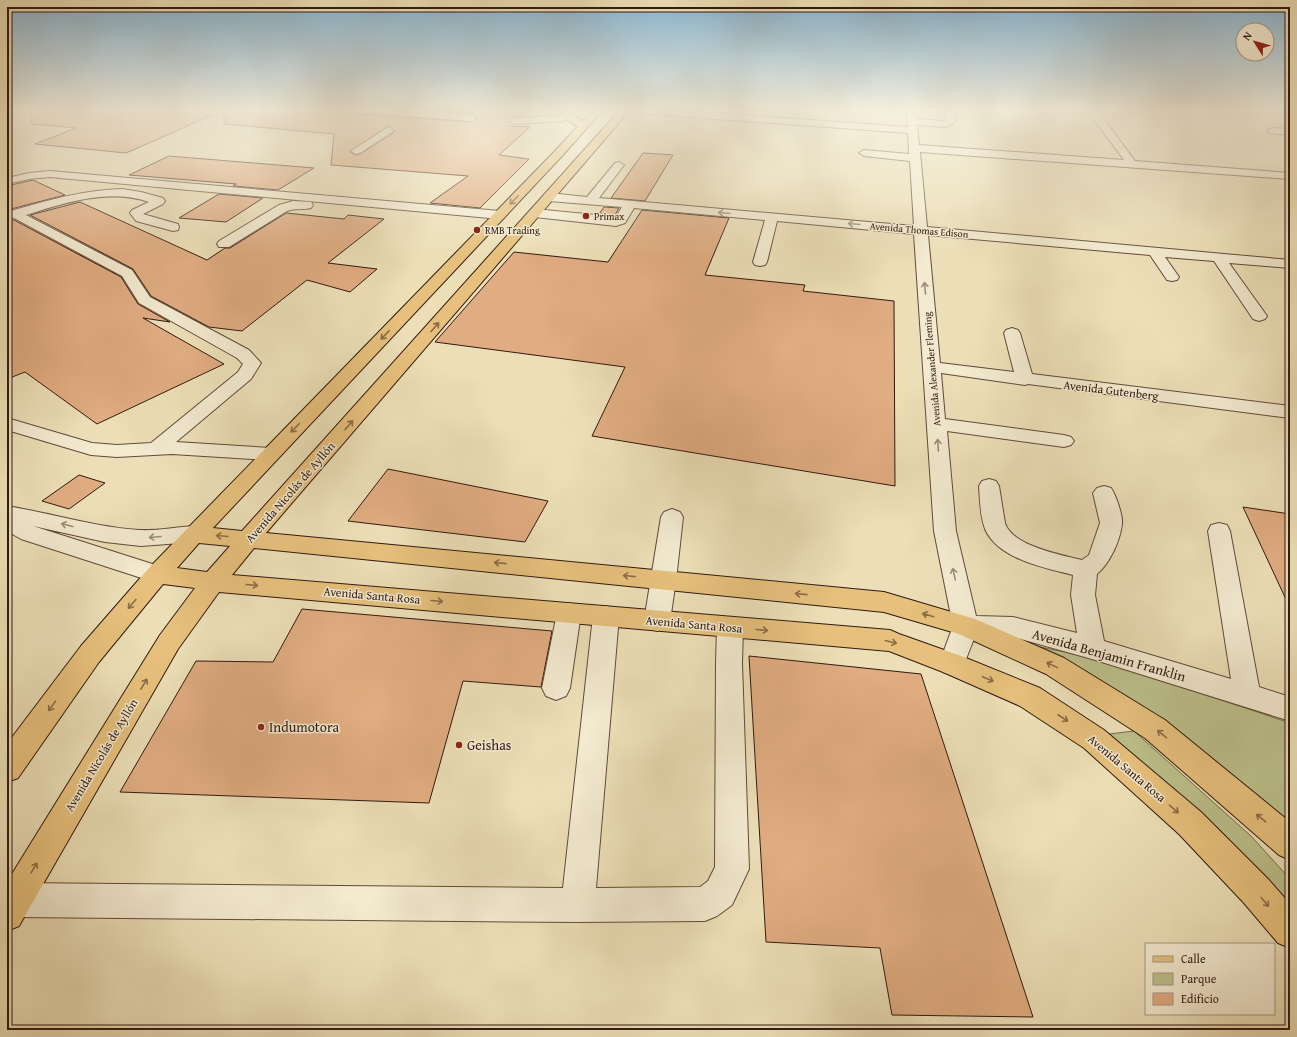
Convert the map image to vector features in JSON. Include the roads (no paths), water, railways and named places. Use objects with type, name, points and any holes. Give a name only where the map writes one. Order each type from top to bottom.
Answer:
[{"type":"main road","points":[[7,768],[90,654],[157,574],[553,158]]},
{"type":"main road","name":"Avenida Nicolás de Ayllón","points":[[11,907],[169,642],[213,582],[249,538],[582,158]]},
{"type":"main road","points":[[194,534],[249,538],[884,602],[966,626],[1055,666],[1155,729],[1290,844]]},
{"type":"main road","name":"Avenida Santa Rosa","points":[[157,574],[213,582],[890,641],[952,664],[1030,697],[1094,739],[1190,823],[1256,891],[1290,932]]},
{"type":"street","name":"Avenida Alexander Fleming","points":[[914,158],[937,424],[944,531],[966,626]]},
{"type":"street","points":[[1030,158],[1130,163],[1290,176]]},
{"type":"street","points":[[1127,158],[1130,163]]},
{"type":"street","points":[[1272,163],[1290,170]]},
{"type":"street","points":[[559,216],[568,204],[583,202],[619,165]]},
{"type":"street","points":[[7,181],[29,176],[50,174],[496,219]]},
{"type":"street","points":[[11,216],[70,199],[110,193],[148,197],[158,201],[136,213],[140,218],[173,227]]},
{"type":"street","name":"Avenida Thomas Edison","points":[[548,197],[627,207],[772,217],[1290,264]]},
{"type":"street","points":[[224,244],[283,208],[304,204],[496,219]]},
{"type":"street","points":[[535,213],[616,222],[621,220],[627,207]]},
{"type":"street","points":[[11,216],[127,274],[144,300],[243,354],[252,363],[245,375],[156,449]]},
{"type":"street","points":[[760,262],[772,217]]},
{"type":"street","points":[[1155,252],[1172,277]]},
{"type":"street","points":[[1218,258],[1259,316]]},
{"type":"street","points":[[1012,333],[1025,380]]},
{"type":"street","name":"Avenida Gutenberg","points":[[931,367],[1025,380],[1290,412]]},
{"type":"street","points":[[7,424],[91,449],[117,451],[172,448],[270,454]]},
{"type":"street","points":[[937,424],[1064,441]]},
{"type":"street","points":[[989,486],[996,530],[1013,546],[1032,555],[1086,570]]},
{"type":"street","points":[[1092,648],[1083,595],[1086,570],[1098,560],[1111,523],[1104,493]]},
{"type":"street","points":[[7,514],[41,519],[105,534],[141,538],[194,534]]},
{"type":"street","points":[[657,621],[672,517]]},
{"type":"street","name":"Avenida Santa Rosa","points":[[7,521],[29,532],[157,574]]},
{"type":"street","points":[[1219,531],[1247,696]]},
{"type":"street","points":[[556,688],[569,613]]},
{"type":"street","points":[[578,905],[606,616]]},
{"type":"street","points":[[952,664],[966,626]]},
{"type":"street","name":"Avenida Benjamin Franklin","points":[[966,626],[1013,627],[1092,648],[1290,709]]},
{"type":"street","points":[[11,907],[705,904],[720,893],[732,869],[728,663],[730,627]]},
{"type":"place","name":"Primax","points":[[586,216]]},
{"type":"place","name":"RMB Trading","points":[[477,230]]},
{"type":"place","name":"Indumotora","points":[[261,727]]},
{"type":"place","name":"Geishas","points":[[459,745]]}]
